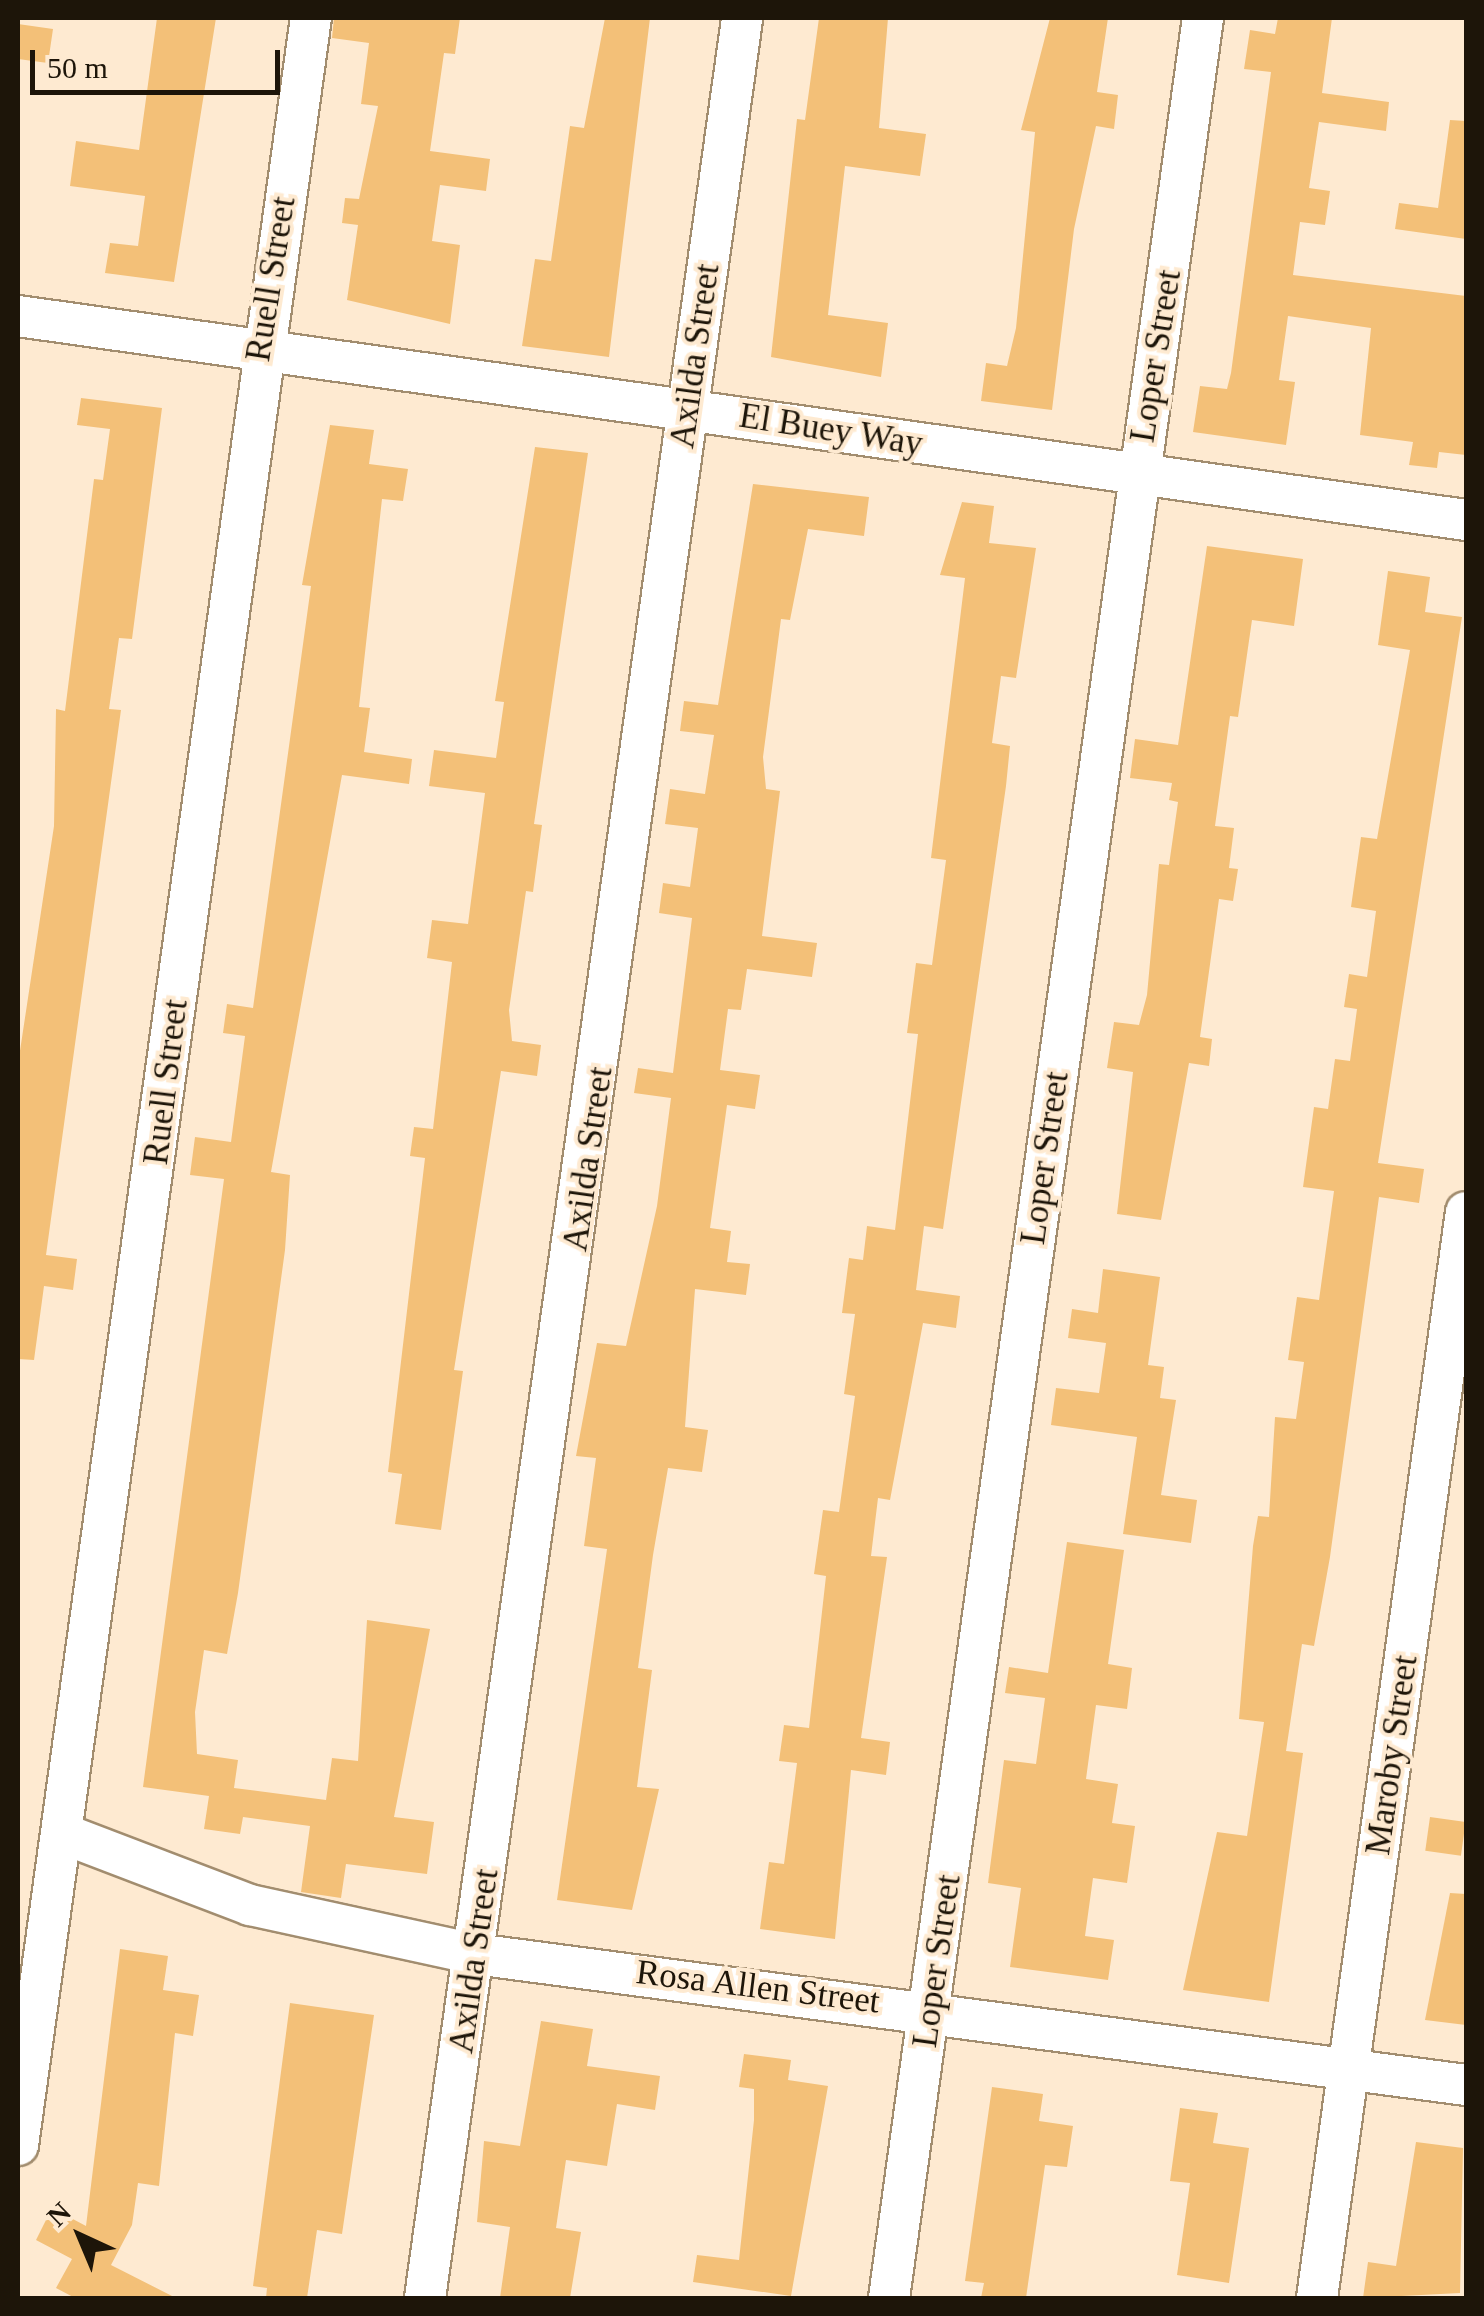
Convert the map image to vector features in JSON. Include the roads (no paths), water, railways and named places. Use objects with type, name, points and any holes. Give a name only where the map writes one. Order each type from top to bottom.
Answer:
[{"type":"street","name":"Ruell Street","points":[[18,2145],[64,1834],[260,352],[311,18]]},
{"type":"street","name":"Axilda Street","points":[[425,2298],[742,18]]},
{"type":"street","name":"Loper Street","points":[[888,2298],[1203,18]]},
{"type":"street","name":"El Buey Way","points":[[18,316],[260,352],[687,407],[1137,478],[1466,520]]},
{"type":"street","name":"Maroby Street","points":[[1317,2298],[1466,1212]]},
{"type":"street","name":"Rosa Allen Street","points":[[64,1834],[250,1905],[475,1954],[931,2008],[1466,2085]]}]
